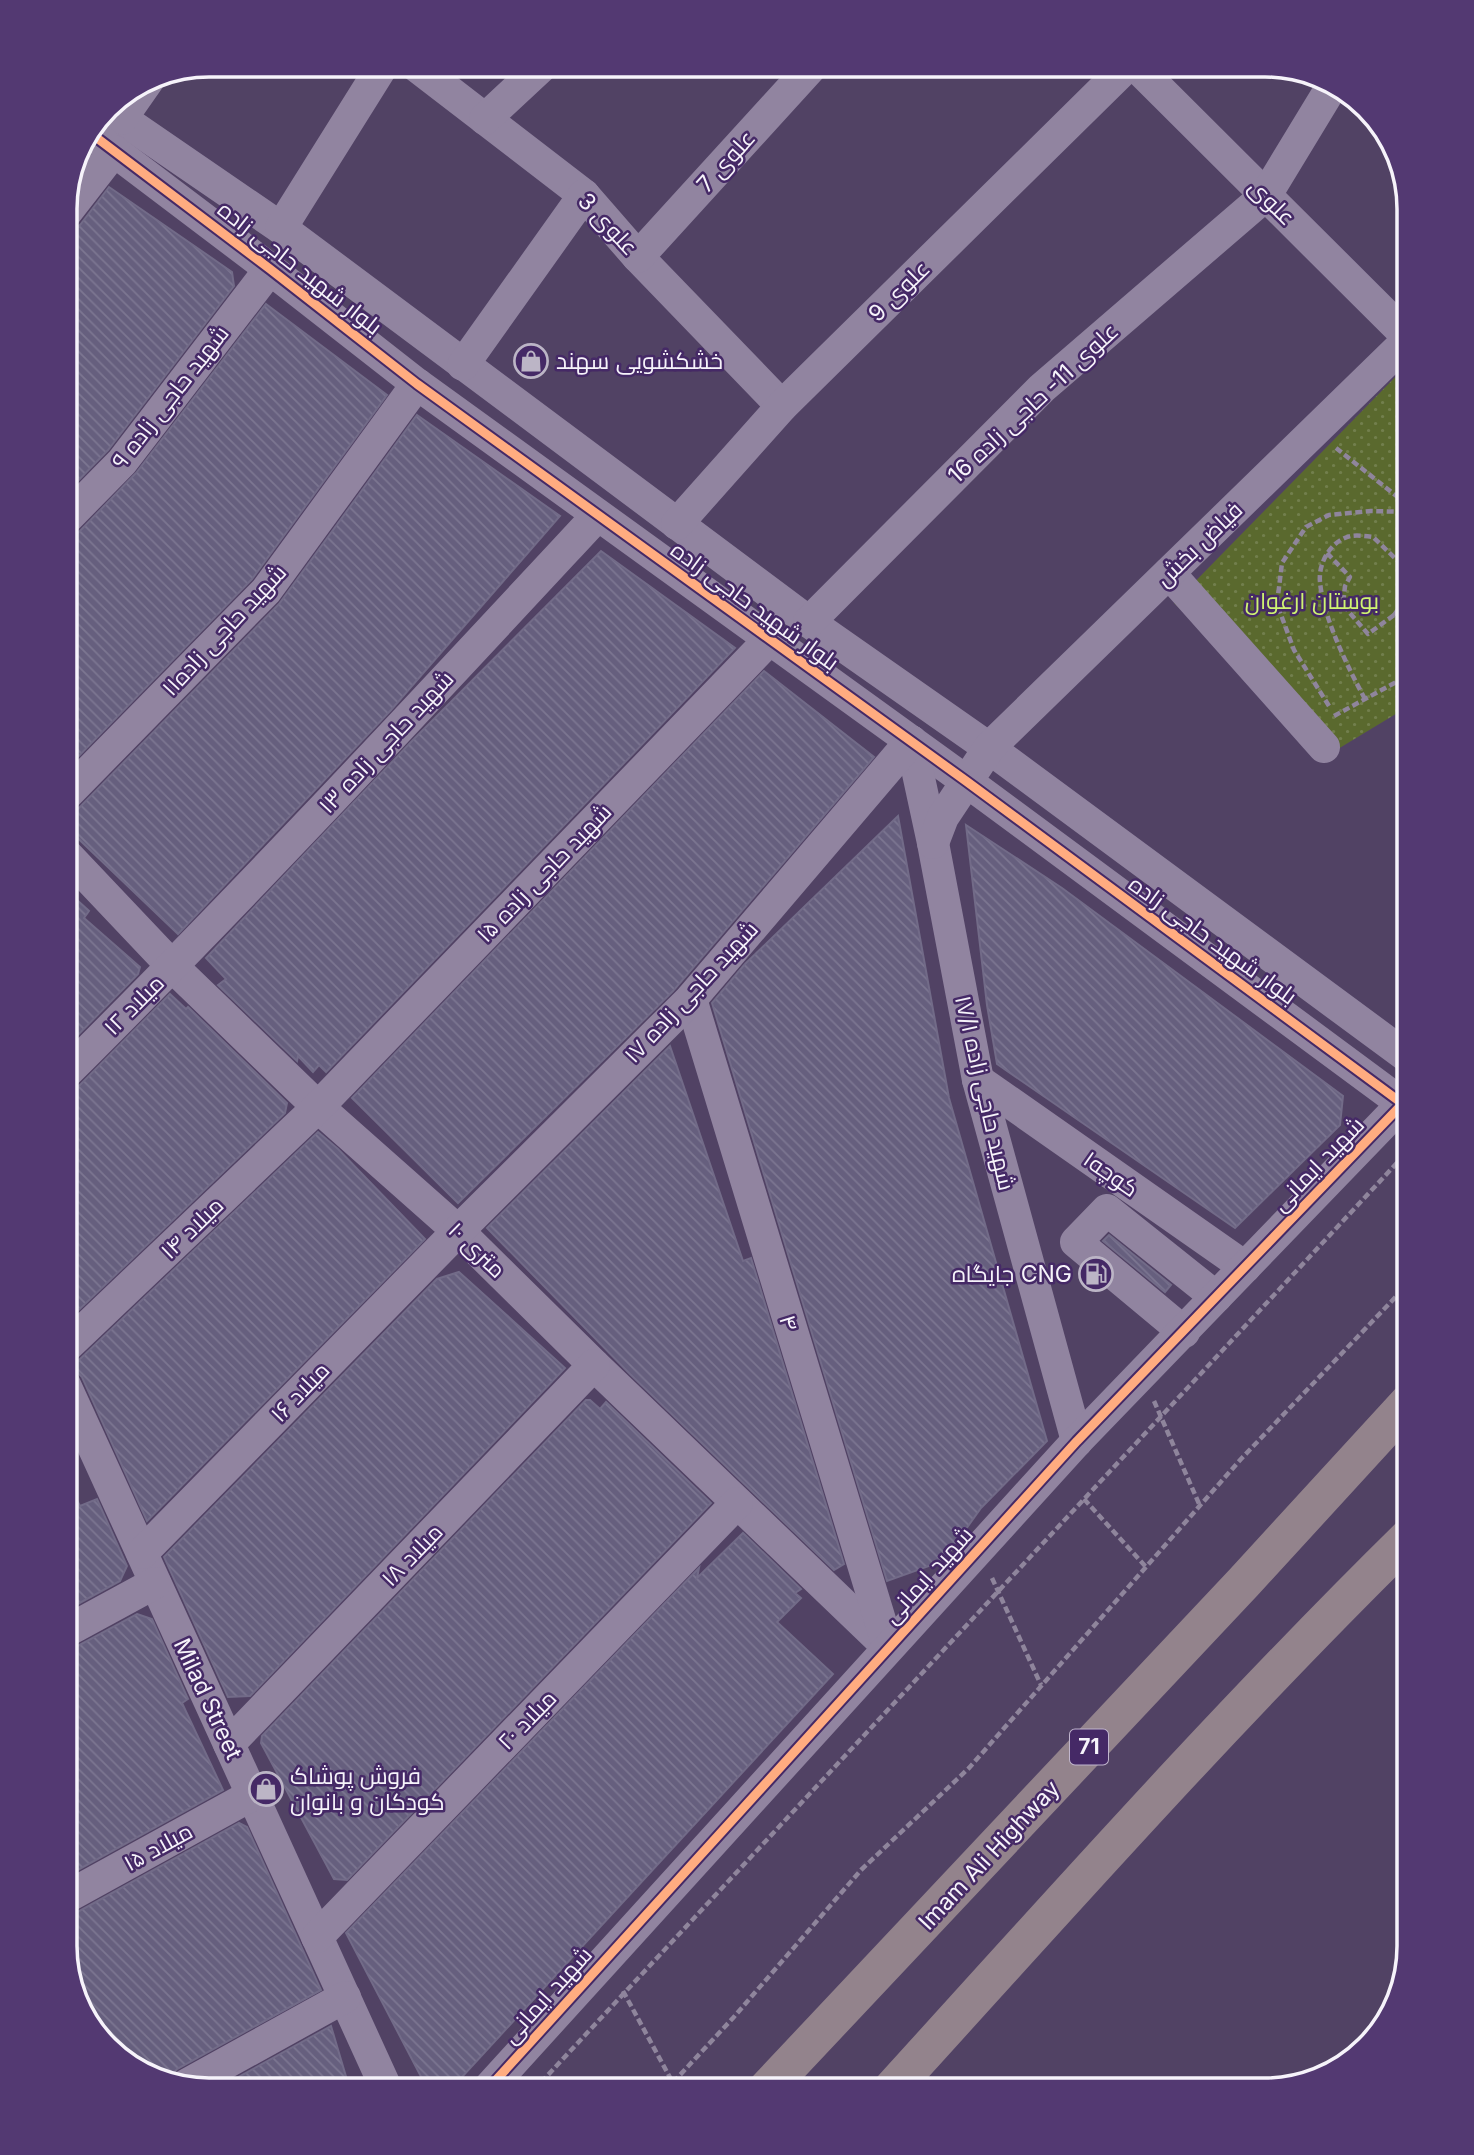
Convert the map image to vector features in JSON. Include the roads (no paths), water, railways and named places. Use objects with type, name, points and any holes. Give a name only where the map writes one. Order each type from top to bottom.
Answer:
[{"type":"highway","name":"Imam Ali Highway","points":[[777,2078],[1397,1415]]},
{"type":"highway","points":[[902,2078],[1209,1741],[1397,1549]]},
{"type":"street","points":[[281,228],[375,77]]},
{"type":"street","name":"علوی 3","points":[[431,77],[584,195],[638,257],[782,406]]},
{"type":"street","points":[[485,119],[530,77]]},
{"type":"street","name":"علوی 7","points":[[638,257],[802,77]]},
{"type":"street","name":"علوی 9","points":[[677,524],[782,406],[1116,77]]},
{"type":"street","name":"علوی","points":[[1147,77],[1397,327]]},
{"type":"street","name":"علوی 11- حاجی زاده 16","points":[[809,622],[1042,388],[1266,195],[1328,93]]},
{"type":"street","name":"بلوار شهید حاجی زاده","points":[[116,116],[281,228],[809,622],[989,748],[1397,1049]]},
{"type":"street","points":[[79,186],[102,141]]},
{"type":"street","name":"بلوار شهید حاجی زاده","points":[[102,141],[417,384],[1397,1094]]},
{"type":"street","points":[[463,365],[584,195]]},
{"type":"street","name":"شهید حاجی زاده ۹","points":[[77,508],[122,462],[270,269]]},
{"type":"street","name":"فیاض بخش","points":[[933,843],[943,817],[989,748],[1397,351]]},
{"type":"street","name":"شهید حاجی زاده۱۱","points":[[77,784],[266,591],[417,384]]},
{"type":"street","name":"شهید حاجی زاده ۱۳","points":[[173,967],[597,516]]},
{"type":"street","points":[[1169,573],[1322,731]]},
{"type":"street","name":"شهید حاجی زاده ۱۵","points":[[318,1107],[769,640]]},
{"type":"street","name":"شهید حاجی زاده ۱۷/۱","points":[[911,741],[978,1080],[1077,1441]]},
{"type":"street","name":"شهید حاجی زاده ۱۷","points":[[457,1231],[691,999],[911,741]]},
{"type":"street","name":"۱۰ متری","points":[[77,866],[173,967],[318,1107],[457,1231],[888,1647]]},
{"type":"street","name":"میلاد ۱۲","points":[[77,1062],[173,967]]},
{"type":"street","name":"۴","points":[[691,999],[888,1647]]},
{"type":"street","name":"کوچه۱","points":[[978,1080],[1245,1267]]},
{"type":"street","name":"میلاد ۱۴","points":[[77,1337],[318,1107]]},
{"type":"street","name":"شهید ایمانی","points":[[497,2078],[1077,1441],[1397,1110]]},
{"type":"street","points":[[1184,1332],[1076,1242],[1107,1210],[1216,1297]]},
{"type":"street","name":"میلاد ۱۶","points":[[142,1553],[457,1231]]},
{"type":"street","points":[[1115,1275],[1144,1240]]},
{"type":"street","name":"میلاد ۱۸","points":[[229,1744],[594,1365]]},
{"type":"street","name":"Milad Street","points":[[77,1411],[382,2078]]},
{"type":"street","name":"میلاد ۲۰","points":[[317,1937],[737,1503]]},
{"type":"street","points":[[1325,1620],[1397,1573]]},
{"type":"street","points":[[77,1625],[155,1583]]},
{"type":"street","name":"میلاد ۱۵","points":[[77,1891],[252,1795]]},
{"type":"street","points":[[199,2078],[345,1997]]},
{"type":"place","name":"خشکشویی سهند","points":[[531,361]]},
{"type":"place","name":"جایگاه CNG","points":[[1096,1274]]},
{"type":"place","name":"فروش پوشاک کودکان و بانوان","points":[[266,1789]]},
{"type":"park label","name":"بوستان ارغوان","points":[[1312,601]]}]
